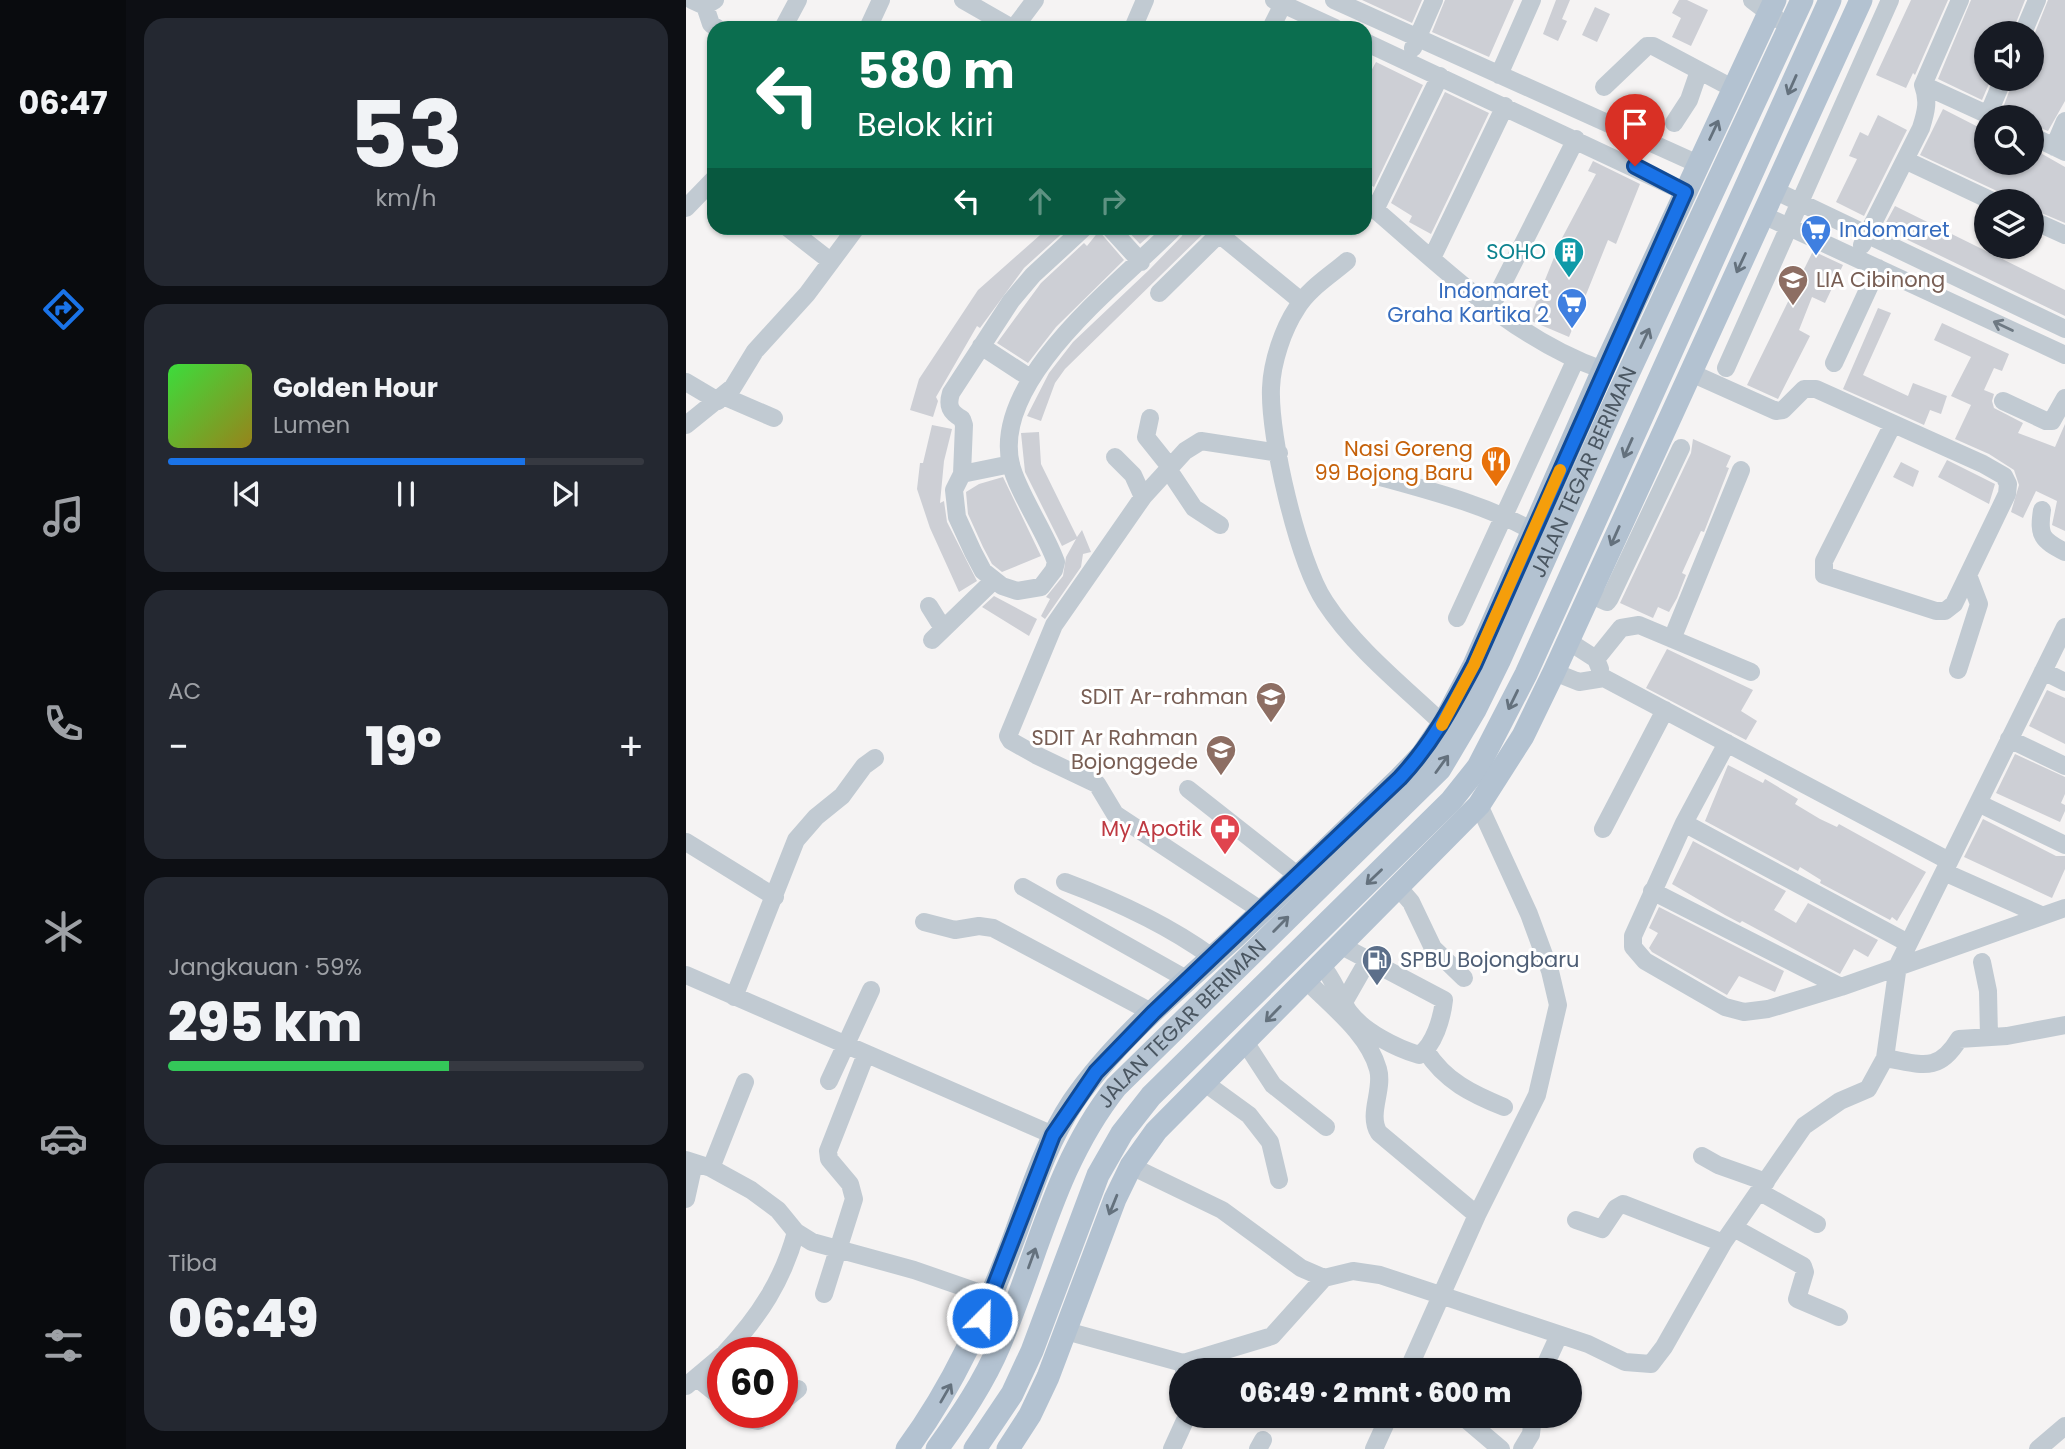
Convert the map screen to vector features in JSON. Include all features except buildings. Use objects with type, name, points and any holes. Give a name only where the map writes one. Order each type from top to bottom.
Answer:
[{"type":"main road","name":"JALAN TEGAR BERIMAN","points":[[937,1449],[979,1387],[1000,1344],[1062,1178],[1093,1116],[1116,1087],[1310,873],[1422,755],[1443,724],[1474,665],[1533,531],[1602,402],[1802,0]]},
{"type":"main road","name":"JALAN TEGAR BERIMAN","points":[[975,1449],[1012,1394],[1059,1281],[1086,1203],[1122,1133],[1151,1096],[1458,793],[1478,767],[1526,674],[1830,0]]},
{"type":"main road","points":[[1008,1449],[1030,1415],[1131,1166],[1156,1131],[1479,805],[1523,736],[1589,594],[1643,502],[1663,431],[1861,0]]},
{"type":"main road","name":"JALAN TEGAR BERIMAN","points":[[907,1449],[936,1410],[964,1361],[992,1297],[1053,1135],[1096,1072],[1153,1013],[1262,912],[1440,769],[1458,741],[1499,661],[1602,402],[1603,370],[1734,89],[1765,5]]},
{"type":"main road","points":[[1807,52],[1832,65]]},
{"type":"main road","points":[[1640,421],[1663,431]]},
{"type":"main road","points":[[1499,661],[1526,674]]},
{"type":"main road","points":[[1347,903],[1365,920]]},
{"type":"main road","points":[[1059,1281],[1096,1249]]},
{"type":"street","points":[[787,21],[798,0]]},
{"type":"street","points":[[871,21],[881,0]]},
{"type":"street","points":[[963,0],[1000,21]]},
{"type":"street","points":[[1018,21],[1035,0]]},
{"type":"street","points":[[1136,21],[1145,0]]},
{"type":"street","points":[[1334,0],[1698,164]]},
{"type":"street","points":[[1408,61],[1434,0]]},
{"type":"street","points":[[1499,75],[1532,0]]},
{"type":"street","points":[[1726,368],[1890,0]]},
{"type":"street","points":[[1857,258],[1866,233],[1927,112],[1927,96],[1923,85],[1960,0]]},
{"type":"street","points":[[2028,21],[2037,0]]},
{"type":"street","points":[[1273,21],[1280,1],[1321,21]]},
{"type":"street","points":[[704,2],[710,21]]},
{"type":"street","points":[[1765,5],[1790,27]]},
{"type":"street","points":[[1604,88],[1647,46],[1653,46],[1734,89]]},
{"type":"street","points":[[1372,50],[1408,61],[1643,169],[1685,192]]},
{"type":"street","points":[[1832,65],[1855,76]]},
{"type":"street","points":[[1674,123],[1689,100],[1699,71]]},
{"type":"street","points":[[1372,201],[1440,76]]},
{"type":"street","points":[[1923,85],[1974,109]]},
{"type":"street","points":[[1432,257],[1505,106]]},
{"type":"street","points":[[2059,150],[2065,121]]},
{"type":"street","points":[[1491,307],[1576,139]]},
{"type":"street","points":[[1643,169],[1653,145]]},
{"type":"street","points":[[1905,160],[1974,193]]},
{"type":"street","points":[[686,208],[707,186]]},
{"type":"street","points":[[1774,190],[2065,329]]},
{"type":"street","points":[[1372,207],[1530,337],[1575,361],[1603,370]]},
{"type":"street","points":[[1763,215],[2065,355]]},
{"type":"street","points":[[2044,225],[2065,235]]},
{"type":"street","points":[[797,235],[830,260]]},
{"type":"street","points":[[686,425],[733,387],[755,351],[807,294],[850,235]]},
{"type":"street","points":[[1076,235],[1033,275],[981,346],[948,402],[952,413],[962,419],[964,425],[962,474],[954,491],[957,517],[983,571],[992,581],[1017,591],[1041,587],[1054,570],[1056,562],[1011,464],[1011,427],[1017,404],[1030,379],[1062,336],[1167,235]]},
{"type":"street","points":[[1116,235],[1141,262]]},
{"type":"street","points":[[1159,293],[1218,235]]},
{"type":"street","points":[[1220,235],[1301,301]]},
{"type":"street","points":[[1348,261],[1301,301],[1274,364],[1271,389],[1279,453],[1300,548],[1309,575],[1326,604],[1374,657],[1443,724]]},
{"type":"street","points":[[1834,363],[1878,268]]},
{"type":"street","points":[[1722,302],[1750,316]]},
{"type":"street","points":[[981,346],[1030,379]]},
{"type":"street","points":[[1457,618],[1575,361]]},
{"type":"street","points":[[1689,372],[1776,411],[1783,410],[1809,388],[1894,424],[1983,464],[2004,476],[2008,484],[2007,494],[1954,604],[1945,611],[1936,611],[1824,575],[1824,561],[1894,424]]},
{"type":"street","points":[[686,382],[721,399],[774,418]]},
{"type":"street","points":[[2003,401],[2046,421],[2052,421],[2060,412],[2065,398]]},
{"type":"street","points":[[1150,418],[1146,437],[1194,509],[1220,525]]},
{"type":"street","points":[[1262,912],[1124,820],[1110,806],[1097,784],[1035,755],[1011,741],[1008,736],[1054,625],[1143,497],[1169,468],[1192,444],[1201,441],[1279,453]]},
{"type":"street","points":[[1643,502],[1681,448]]},
{"type":"street","points":[[1115,457],[1133,475],[1143,497]]},
{"type":"street","points":[[962,474],[1011,464]]},
{"type":"street","points":[[1672,639],[1741,470]]},
{"type":"street","points":[[1377,477],[1437,491],[1504,516],[1533,531]]},
{"type":"street","points":[[2042,510],[2039,528],[2046,542],[2065,552]]},
{"type":"street","points":[[1958,670],[1979,604],[1968,575]]},
{"type":"street","points":[[932,640],[992,581]]},
{"type":"street","points":[[929,606],[939,622],[946,625]]},
{"type":"street","points":[[1596,659],[1621,628],[1630,624],[1752,672]]},
{"type":"street","points":[[1210,1358],[1272,1336],[1324,1278],[1353,1271],[1380,1275],[1559,1335],[1625,1362],[1651,1364],[1664,1347],[1728,1235],[1804,1126],[1840,1101],[1868,1089],[1885,1058],[1898,965],[2065,627]]},
{"type":"street","points":[[1568,640],[1596,659],[1604,678]]},
{"type":"street","points":[[2043,671],[2065,682]]},
{"type":"street","points":[[1554,672],[1579,682],[1604,678],[1727,743],[1946,867],[2041,915]]},
{"type":"street","points":[[1603,829],[1665,710]]},
{"type":"street","points":[[2009,739],[2065,766]]},
{"type":"street","points":[[1727,743],[1684,823],[1633,936],[1633,947],[1646,961],[1725,1007],[1744,1012],[1768,1009],[1841,987],[2065,908]]},
{"type":"street","points":[[734,996],[767,907],[775,897],[796,840],[816,817],[842,796],[859,772],[875,758]]},
{"type":"street","points":[[1188,789],[1310,873]]},
{"type":"street","points":[[1978,803],[2065,845]]},
{"type":"street","points":[[1413,1358],[1476,1215],[1537,1095],[1558,1005],[1550,971],[1529,914],[1479,805]]},
{"type":"street","points":[[1684,823],[1908,943]]},
{"type":"street","points":[[686,842],[775,897]]},
{"type":"street","points":[[1065,882],[1112,900],[1193,943],[1212,957]]},
{"type":"street","points":[[1023,887],[1188,980]]},
{"type":"street","points":[[1398,887],[1411,902],[1433,948],[1464,978]]},
{"type":"street","points":[[1652,891],[1841,987]]},
{"type":"street","points":[[924,922],[955,930],[979,926],[993,928],[1153,1013]]},
{"type":"street","points":[[1313,972],[1330,974],[1350,1013],[1370,1030],[1402,1050],[1419,1055],[1426,1051],[1440,1020],[1444,1000],[1340,945]]},
{"type":"street","points":[[1344,1002],[1368,960]]},
{"type":"street","points":[[1982,962],[1988,991],[1989,1036]]},
{"type":"street","points":[[1313,972],[1339,1013],[1371,1051],[1379,1072],[1373,1119],[1379,1133],[1476,1215]]},
{"type":"street","points":[[686,975],[1053,1135]]},
{"type":"street","points":[[829,1082],[871,990]]},
{"type":"street","points":[[1885,1058],[1928,1065],[1943,1061],[1959,1039],[2065,1026]]},
{"type":"street","points":[[1245,1042],[1273,1085],[1326,1127]]},
{"type":"street","points":[[1426,1051],[1438,1070],[1454,1083],[1504,1107]]},
{"type":"street","points":[[824,1294],[854,1199],[850,1184],[829,1159],[828,1151],[866,1054]]},
{"type":"street","points":[[686,1199],[697,1164],[745,1082]]},
{"type":"street","points":[[1205,1083],[1249,1115],[1270,1142],[1279,1180]]},
{"type":"street","points":[[1702,1156],[1763,1187],[1817,1224]]},
{"type":"street","points":[[697,1164],[769,1203],[796,1232],[838,1251],[914,1270],[992,1297]]},
{"type":"street","points":[[1131,1166],[1222,1210],[1301,1268],[1324,1278]]},
{"type":"street","points":[[1576,1220],[1605,1228],[1616,1208],[1623,1204],[1728,1235],[1803,1266],[1805,1272],[1797,1299],[1839,1317]]},
{"type":"street","points":[[738,1337],[765,1305],[781,1279],[796,1232]]},
{"type":"street","points":[[1066,1331],[1169,1362]]},
{"type":"street","points":[[1548,1358],[1559,1335]]},
{"type":"street","points":[[692,1382],[707,1369]]},
{"type":"street","points":[[2038,1449],[2065,1426]]},
{"type":"street","points":[[1172,1449],[1182,1428]]},
{"type":"street","points":[[1374,1449],[1384,1428]]},
{"type":"street","points":[[1476,1428],[1500,1449]]},
{"type":"street","points":[[1522,1449],[1532,1428]]},
{"type":"slow traffic","points":[[1442,725],[1474,665],[1560,470]]},
{"type":"place","name":"Indomaret","points":[[1816,257]]},
{"type":"place","name":"SOHO","points":[[1569,279]]},
{"type":"place","name":"LIA Cibinong","points":[[1793,307]]},
{"type":"place","name":"Indomaret Graha Kartika 2","points":[[1572,330]]},
{"type":"place","name":"Nasi Goreng 99 Bojong Baru","points":[[1496,488]]},
{"type":"place","name":"SDIT Ar-rahman","points":[[1271,724]]},
{"type":"place","name":"SDIT Ar Rahman Bojonggede","points":[[1221,777]]},
{"type":"place","name":"My Apotik","points":[[1225,856]]},
{"type":"place","name":"SPBU Bojongbaru","points":[[1377,987]]},
{"type":"route","points":[[982,1318],[1053,1135],[1096,1072],[1153,1013],[1400,778],[1422,755],[1443,724],[1474,665],[1603,370],[1685,192],[1635,166]]}]
